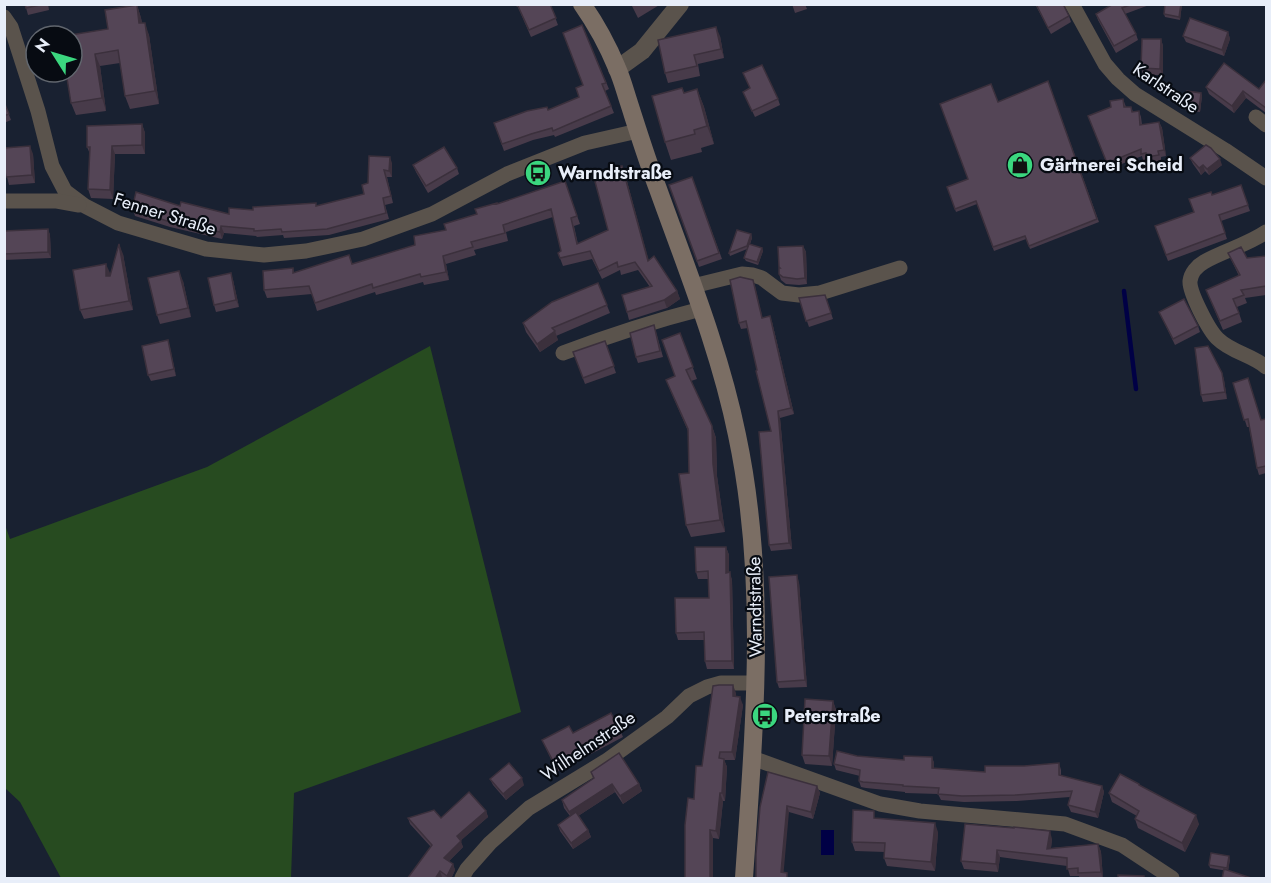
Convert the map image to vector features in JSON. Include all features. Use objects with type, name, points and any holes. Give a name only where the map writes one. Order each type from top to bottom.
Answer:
[{"type":"main road","name":"Warndtstraße","points":[[582,4],[617,69],[701,309],[726,387],[738,436],[754,546],[756,608],[756,683],[744,879]]},
{"type":"street","points":[[617,69],[642,51],[680,4]]},
{"type":"street","name":"Karlstraße","points":[[1072,4],[1105,64],[1118,79],[1135,94],[1266,178]]},
{"type":"street","name":"Fenner Straße","points":[[4,17],[11,27],[34,98],[52,166],[65,191],[85,206],[118,223],[206,249],[264,255],[306,251],[363,239],[432,214],[507,174],[585,143],[638,132]]},
{"type":"street","points":[[4,201],[57,201],[85,206]]},
{"type":"street","points":[[1266,232],[1202,263],[1194,271],[1190,283],[1207,326],[1218,340],[1266,367]]},
{"type":"street","points":[[693,286],[742,274],[753,274],[782,293],[799,295],[820,293],[900,268]]},
{"type":"street","points":[[563,353],[621,332],[701,309]]},
{"type":"street","name":"Wilhelmstraße","points":[[462,879],[467,869],[490,843],[529,808],[606,761],[667,717],[689,696],[721,683],[756,683]]},
{"type":"street","points":[[752,758],[880,804],[920,811],[1065,824],[1122,845],[1172,879]]},
{"type":"green space","points":[[430,346],[521,712],[294,793],[291,878],[61,878],[20,802],[5,788],[5,525],[10,539],[207,467]]},
{"type":"shaded area","points":[[821,830],[834,830],[834,855],[821,855]]},
{"type":"building","points":[[25,4],[44,4],[26,8]]},
{"type":"building","points":[[517,4],[550,4],[556,18],[529,30]]},
{"type":"building","points":[[1036,4],[1063,4],[1069,16],[1048,28]]},
{"type":"building","points":[[1113,4],[1132,4],[1122,8],[1136,34],[1114,46],[1096,14]]},
{"type":"building","points":[[1165,4],[1181,4],[1179,17],[1164,14]]},
{"type":"building","points":[[137,5],[139,23],[145,23],[155,91],[125,96],[118,50],[95,54],[102,98],[71,103],[68,84],[84,84],[84,33],[108,29],[105,10]]},
{"type":"building","points":[[1190,18],[1228,32],[1222,50],[1183,36]]},
{"type":"building","points":[[582,25],[606,83],[602,84],[611,106],[553,131],[552,128],[502,144],[494,123],[527,111],[547,107],[548,110],[579,97],[576,88],[583,85],[563,33]]},
{"type":"building","points":[[716,27],[721,49],[694,55],[697,66],[665,73],[658,40]]},
{"type":"building","points":[[1142,39],[1161,39],[1160,69],[1141,68]]},
{"type":"building","points":[[1224,63],[1259,89],[1266,80],[1266,108],[1243,91],[1232,106],[1206,87]]},
{"type":"building","points":[[762,65],[778,99],[752,111],[743,92],[750,88],[743,73]]},
{"type":"building","points":[[1048,81],[1097,219],[1029,246],[1025,236],[993,247],[976,201],[955,209],[947,187],[968,179],[940,104],[991,84],[998,102]]},
{"type":"building","points":[[682,88],[684,93],[697,89],[707,126],[694,130],[695,134],[665,142],[652,96]]},
{"type":"building","points":[[1187,91],[1201,93],[1199,109],[1185,107]]},
{"type":"building","points":[[1123,99],[1124,107],[1131,107],[1132,112],[1139,111],[1140,125],[1159,122],[1164,150],[1158,151],[1159,155],[1147,157],[1146,153],[1141,154],[1141,149],[1107,163],[1088,116],[1111,107],[1110,101]]},
{"type":"building","points":[[4,102],[9,114],[4,116]]},
{"type":"building","points":[[142,124],[142,145],[112,146],[110,190],[88,189],[90,147],[87,147],[87,126]]},
{"type":"building","points":[[1206,145],[1220,159],[1207,169],[1203,165],[1199,168],[1190,158]]},
{"type":"building","points":[[30,146],[32,175],[6,177],[4,148]]},
{"type":"building","points":[[444,147],[457,168],[426,186],[413,165]]},
{"type":"building","points":[[369,156],[390,157],[389,171],[384,170],[391,196],[383,198],[386,213],[327,229],[282,232],[281,229],[254,231],[254,229],[221,226],[220,232],[167,221],[133,210],[136,192],[180,206],[181,202],[229,214],[229,208],[253,210],[253,207],[316,203],[316,206],[364,194],[362,185],[368,183]]},
{"type":"building","points":[[622,166],[648,261],[654,256],[677,291],[664,300],[627,312],[622,295],[652,286],[635,262],[618,267],[617,262],[599,271],[590,251],[560,258],[558,253],[561,251],[551,209],[503,225],[505,233],[471,242],[473,247],[443,256],[446,272],[421,277],[420,274],[373,288],[372,284],[315,303],[309,286],[264,290],[263,271],[293,268],[293,273],[349,255],[352,264],[415,245],[414,236],[446,230],[444,224],[477,214],[475,209],[565,181],[577,216],[571,218],[577,244],[608,230],[593,174]]},
{"type":"building","points":[[692,177],[719,253],[697,261],[669,185]]},
{"type":"building","points":[[1241,185],[1248,205],[1219,215],[1225,233],[1166,255],[1155,226],[1194,212],[1189,199],[1211,192],[1212,195]]},
{"type":"building","points":[[48,229],[48,252],[4,254],[4,231]]},
{"type":"building","points":[[737,230],[751,234],[747,246],[729,253]]},
{"type":"building","points":[[119,244],[129,301],[80,310],[73,270],[106,264],[106,276],[110,276]]},
{"type":"building","points":[[749,244],[762,248],[757,262],[744,258]]},
{"type":"building","points":[[803,246],[805,278],[783,277],[779,274],[778,247]]},
{"type":"building","points":[[1241,247],[1247,258],[1266,256],[1266,286],[1241,290],[1244,295],[1233,299],[1239,313],[1220,321],[1206,290],[1240,275],[1228,253]]},
{"type":"building","points":[[179,271],[188,308],[157,315],[148,278]]},
{"type":"building","points":[[231,273],[236,300],[214,305],[208,278]]},
{"type":"building","points":[[740,277],[753,280],[762,318],[770,316],[791,408],[778,411],[789,543],[769,545],[759,432],[771,431],[746,321],[739,323],[730,280]]},
{"type":"building","points":[[598,283],[607,305],[552,328],[555,331],[537,344],[523,323],[552,302]]},
{"type":"building","points":[[825,295],[831,313],[806,321],[799,298]]},
{"type":"building","points":[[1184,299],[1198,326],[1173,339],[1159,312]]},
{"type":"building","points":[[654,325],[660,351],[636,357],[630,333]]},
{"type":"building","points":[[680,333],[693,367],[686,370],[712,426],[713,464],[720,520],[686,525],[679,474],[689,473],[688,429],[666,380],[675,376],[662,340]]},
{"type":"building","points":[[168,340],[174,369],[148,375],[142,346]]},
{"type":"building","points":[[605,341],[614,366],[583,378],[573,352]]},
{"type":"building","points":[[1208,346],[1222,373],[1225,392],[1201,395],[1195,348]]},
{"type":"building","points":[[1248,378],[1261,420],[1266,419],[1266,466],[1257,468],[1248,419],[1244,420],[1233,383]]},
{"type":"building","points":[[695,547],[726,547],[726,573],[730,572],[732,661],[705,661],[704,632],[676,633],[675,598],[709,598],[708,571],[696,572]]},
{"type":"building","points":[[797,575],[805,680],[777,682],[769,577]]},
{"type":"building","points":[[733,685],[733,696],[740,697],[732,752],[720,752],[719,758],[724,759],[722,793],[720,793],[716,831],[710,830],[710,879],[685,879],[685,825],[688,798],[694,799],[696,766],[702,766],[713,686]]},
{"type":"building","points":[[805,699],[833,701],[829,756],[802,755]]},
{"type":"building","points":[[611,713],[620,730],[555,765],[542,740],[569,726],[573,733]]},
{"type":"building","points":[[837,751],[857,756],[904,760],[904,756],[932,757],[932,768],[985,772],[985,766],[1059,763],[1059,775],[1102,786],[1095,812],[1068,805],[1072,791],[1015,795],[938,794],[939,788],[859,781],[860,770],[834,764]]},
{"type":"building","points":[[619,753],[639,784],[620,796],[612,784],[569,812],[562,800],[594,778],[591,772]]},
{"type":"building","points":[[509,763],[522,778],[503,794],[490,779]]},
{"type":"building","points":[[768,772],[817,786],[811,812],[787,806],[781,872],[787,873],[787,879],[756,879],[760,807]]},
{"type":"building","points":[[1120,774],[1196,815],[1182,843],[1135,819],[1139,811],[1109,793]]},
{"type":"building","points":[[469,792],[486,811],[457,836],[461,841],[444,858],[453,864],[447,876],[440,871],[435,879],[407,879],[432,845],[408,818],[434,810],[441,818]]},
{"type":"building","points":[[853,810],[874,811],[874,818],[935,823],[931,862],[884,858],[885,843],[852,842]]},
{"type":"building","points":[[576,812],[588,830],[571,843],[558,825]]},
{"type":"building","points":[[965,824],[1050,831],[1047,849],[1098,844],[1101,872],[1078,873],[1078,868],[1067,869],[1067,858],[997,850],[996,864],[961,861]]},
{"type":"building","points":[[1211,853],[1229,856],[1227,868],[1209,865]]},
{"type":"building","points":[[1224,869],[1254,879],[1222,879]]},
{"type":"building","points":[[1118,875],[1144,876],[1144,879],[1118,879]]},
{"type":"waterway","points":[[1124,291],[1136,389]]},
{"type":"place","name":"Gärtnerei Scheid","points":[[1020,165]]},
{"type":"place","name":"Warndtstraße","points":[[538,173]]},
{"type":"place","name":"Peterstraße","points":[[765,716]]}]
